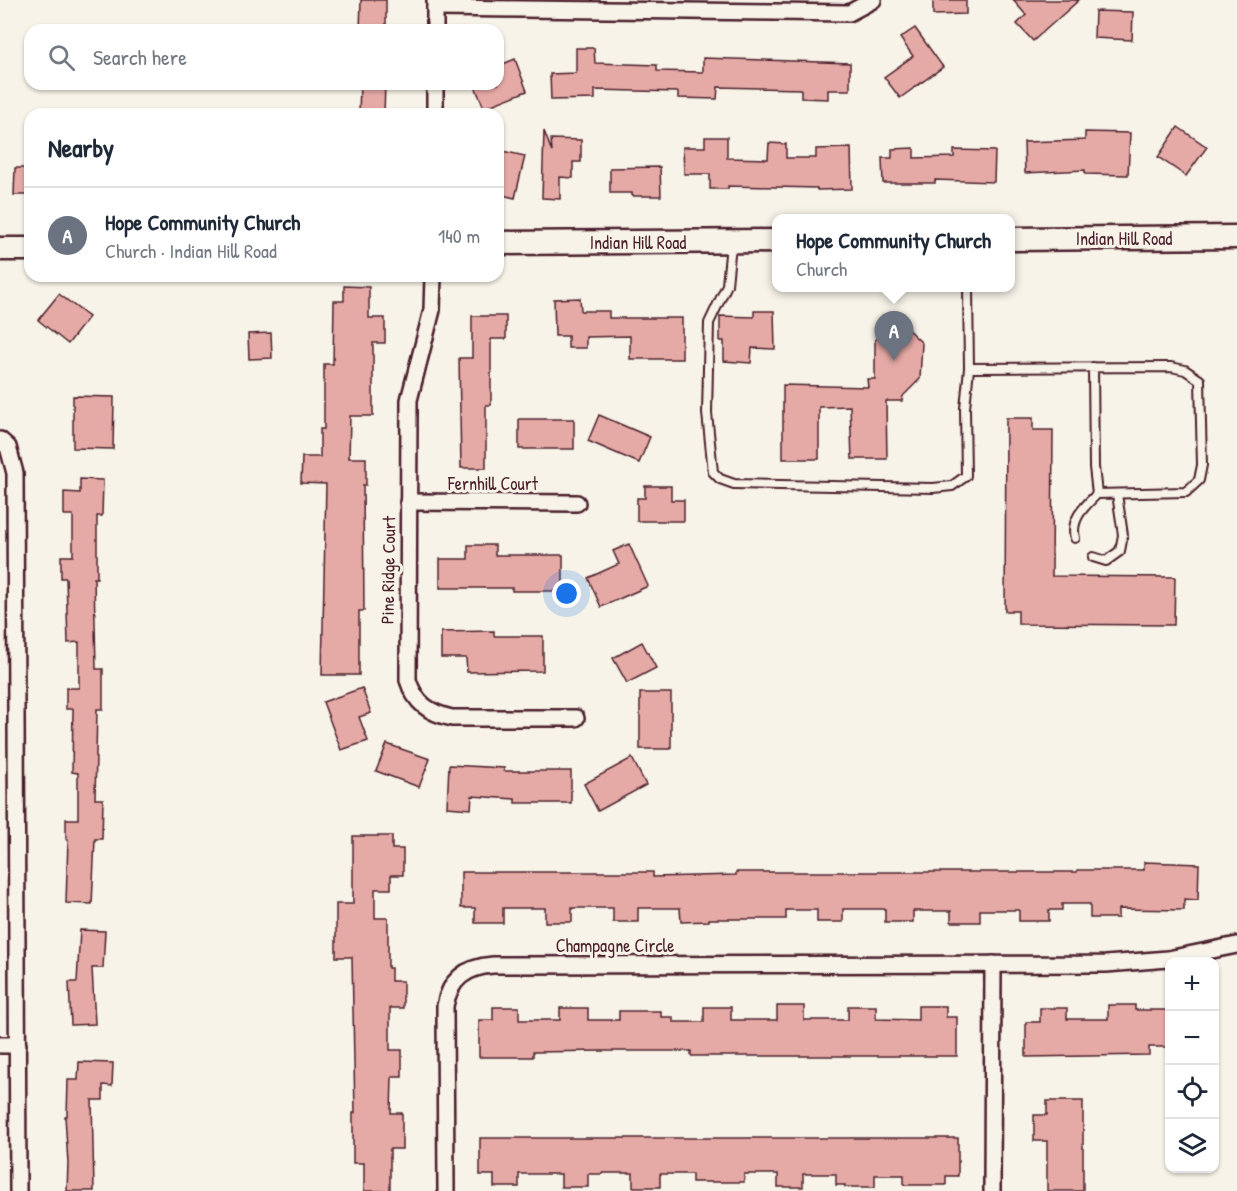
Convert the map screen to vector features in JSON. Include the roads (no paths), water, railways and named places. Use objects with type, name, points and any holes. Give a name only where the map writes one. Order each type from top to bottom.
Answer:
[{"type":"street","points":[[435,24],[435,4],[655,5],[849,14],[873,0]]},
{"type":"street","points":[[435,90],[435,108]]},
{"type":"street","name":"Indian Hill Road","points":[[1015,239],[1237,237]]},
{"type":"street","name":"Indian Hill Road","points":[[504,243],[772,241]]},
{"type":"street","points":[[0,249],[24,249]]},
{"type":"street","name":"Pine Ridge Court","points":[[433,282],[432,310],[409,400],[407,668],[412,693],[418,702],[429,711],[452,718],[576,718]]},
{"type":"street","points":[[0,440],[8,447],[15,473],[18,1191]]},
{"type":"street","name":"Fernhill Court","points":[[408,502],[578,503]]},
{"type":"street","name":"Champagne Circle","points":[[446,1191],[444,1006],[451,985],[459,975],[470,969],[493,965],[1126,963],[1168,959],[1237,945]]},
{"type":"street","points":[[992,1191],[993,964]]},
{"type":"street","points":[[0,1045],[18,1045]]},
{"type":"lane","points":[[731,241],[728,285],[709,323],[707,413],[713,472],[720,479],[734,484],[933,488],[952,486],[966,476],[968,292]]},
{"type":"lane","points":[[1093,367],[1094,467],[1097,494]]},
{"type":"lane","points":[[969,368],[1171,367],[1185,370],[1200,380],[1202,465],[1199,480],[1186,492],[1097,494],[1078,514],[1073,530],[1075,538]]},
{"type":"lane","points":[[1093,556],[1106,561],[1120,551],[1123,535],[1117,494]]},
{"type":"place","name":"Hope Community Church","points":[[894,361]]}]
